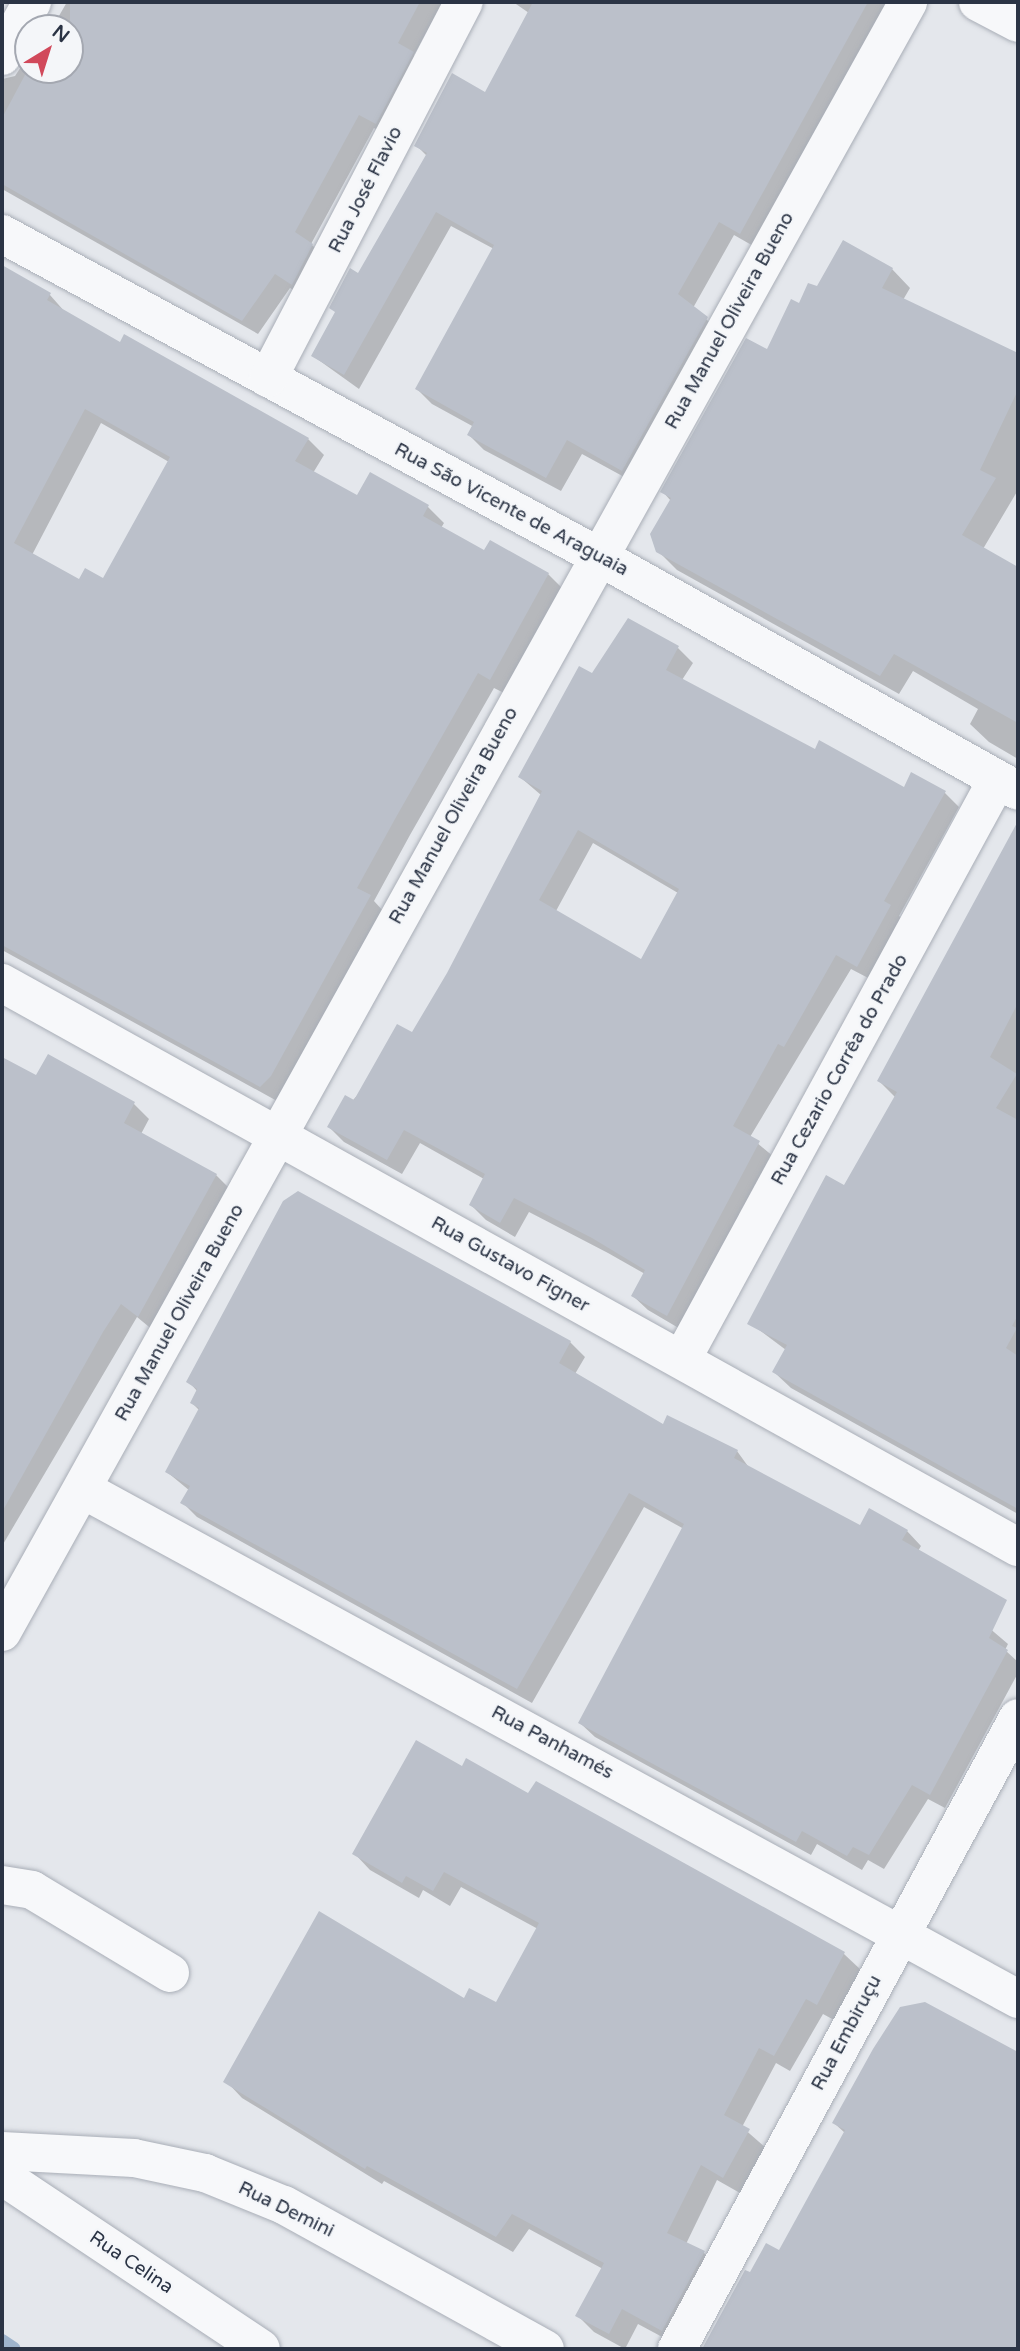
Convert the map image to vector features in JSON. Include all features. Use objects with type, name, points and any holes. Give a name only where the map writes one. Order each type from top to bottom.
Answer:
[{"type":"street","points":[[2,56],[32,2]]},
{"type":"street","name":"Rua José Flavio","points":[[268,378],[464,2]]},
{"type":"street","name":"Rua Manuel Oliveira Bueno","points":[[2,1632],[84,1490],[598,556],[908,2]]},
{"type":"street","points":[[978,2],[1018,23]]},
{"type":"street","name":"Rua São Vicente de Araguaia","points":[[2,234],[598,556],[1008,785]]},
{"type":"street","name":"Rua Cezario Corrêa do Prado","points":[[682,1359],[1008,785]]},
{"type":"street","name":"Rua Gustavo Figner","points":[[2,983],[1018,1547]]},
{"type":"street","name":"Rua Panhamés","points":[[84,1490],[1018,1999]]},
{"type":"street","name":"Rua Embiruçu","points":[[677,2349],[1018,1718]]},
{"type":"street","points":[[2,1885],[32,1890],[170,1973]]},
{"type":"street","name":"Rua Demini","points":[[2,2151],[134,2158],[205,2173],[284,2205],[545,2349]]},
{"type":"street","name":"Rua Celina","points":[[2,2176],[261,2349]]},
{"type":"building","points":[[70,2],[420,2],[398,43],[414,52],[376,124],[359,115],[295,232],[313,244],[292,285],[275,274],[242,321],[2,184],[2,118],[20,84],[84,84],[84,14],[70,14]]},
{"type":"building","points":[[533,2],[868,2],[740,234],[719,222],[678,294],[708,317],[622,471],[567,440],[546,478],[467,435],[474,422],[415,389],[494,245],[436,212],[344,375],[311,356],[335,312],[329,308],[350,268],[358,273],[427,153],[414,146],[452,73],[485,92]]},
{"type":"building","points":[[843,240],[893,268],[882,288],[1018,353],[1018,390],[980,470],[996,478],[962,535],[1018,567],[1018,723],[894,654],[880,676],[656,552],[650,534],[671,498],[660,492],[746,338],[767,349],[791,299],[799,303],[808,283],[817,286]]},
{"type":"building","points":[[2,265],[51,293],[47,300],[120,342],[124,334],[309,438],[295,461],[357,495],[370,472],[429,505],[423,516],[484,550],[490,540],[549,573],[490,680],[478,673],[395,819],[357,888],[371,895],[271,1076],[260,1087],[2,945]],"holes":[[[85,409],[170,457],[103,578],[85,568],[79,579],[14,543]]]},
{"type":"building","points":[[628,618],[679,646],[666,670],[815,749],[819,740],[904,787],[911,772],[946,791],[884,901],[891,905],[857,967],[836,955],[784,1047],[778,1044],[733,1126],[760,1141],[667,1316],[631,1296],[645,1270],[592,1238],[514,1198],[500,1223],[469,1205],[485,1174],[404,1130],[387,1160],[327,1127],[345,1095],[354,1100],[397,1024],[412,1032],[447,973],[542,791],[518,777],[579,666],[592,673]],"holes":[[[578,830],[679,889],[641,959],[539,900]]]},
{"type":"building","points":[[1018,821],[1018,1003],[990,1057],[1017,1074],[996,1108],[1018,1120],[1018,1315],[1012,1326],[1017,1328],[1006,1348],[1018,1356],[1018,1509],[772,1372],[787,1345],[747,1324],[826,1175],[844,1185],[897,1092],[877,1081]]},
{"type":"building","points":[[48,1054],[135,1102],[124,1123],[217,1174],[138,1317],[121,1304],[103,1332],[2,1512],[2,1057],[36,1075]]},
{"type":"building","points":[[298,1191],[571,1341],[559,1363],[663,1424],[667,1415],[738,1450],[734,1458],[860,1525],[869,1508],[908,1530],[902,1540],[1007,1600],[989,1638],[1008,1650],[930,1795],[912,1785],[869,1855],[853,1847],[847,1856],[802,1831],[796,1842],[578,1723],[684,1524],[629,1493],[517,1689],[180,1503],[190,1486],[165,1472],[199,1408],[190,1403],[197,1389],[186,1382],[283,1201]]},
{"type":"building","points":[[416,1740],[462,1766],[466,1758],[528,1793],[536,1781],[845,1952],[817,2005],[806,1999],[774,2056],[759,2048],[724,2115],[750,2129],[723,2178],[701,2165],[667,2233],[705,2251],[662,2331],[622,2309],[609,2334],[575,2316],[604,2263],[512,2214],[496,2237],[367,2166],[365,2169],[223,2082],[319,1911],[464,1998],[469,1988],[496,2002],[539,1923],[444,1872],[433,1891],[406,1876],[402,1883],[352,1854]]},
{"type":"building","points":[[925,2002],[1018,2052],[1018,2349],[702,2349],[745,2270],[750,2272],[766,2243],[779,2250],[845,2130],[832,2123],[873,2049],[900,2007]]},
{"type":"waterway","points":[[2,2341],[14,2349]]}]
